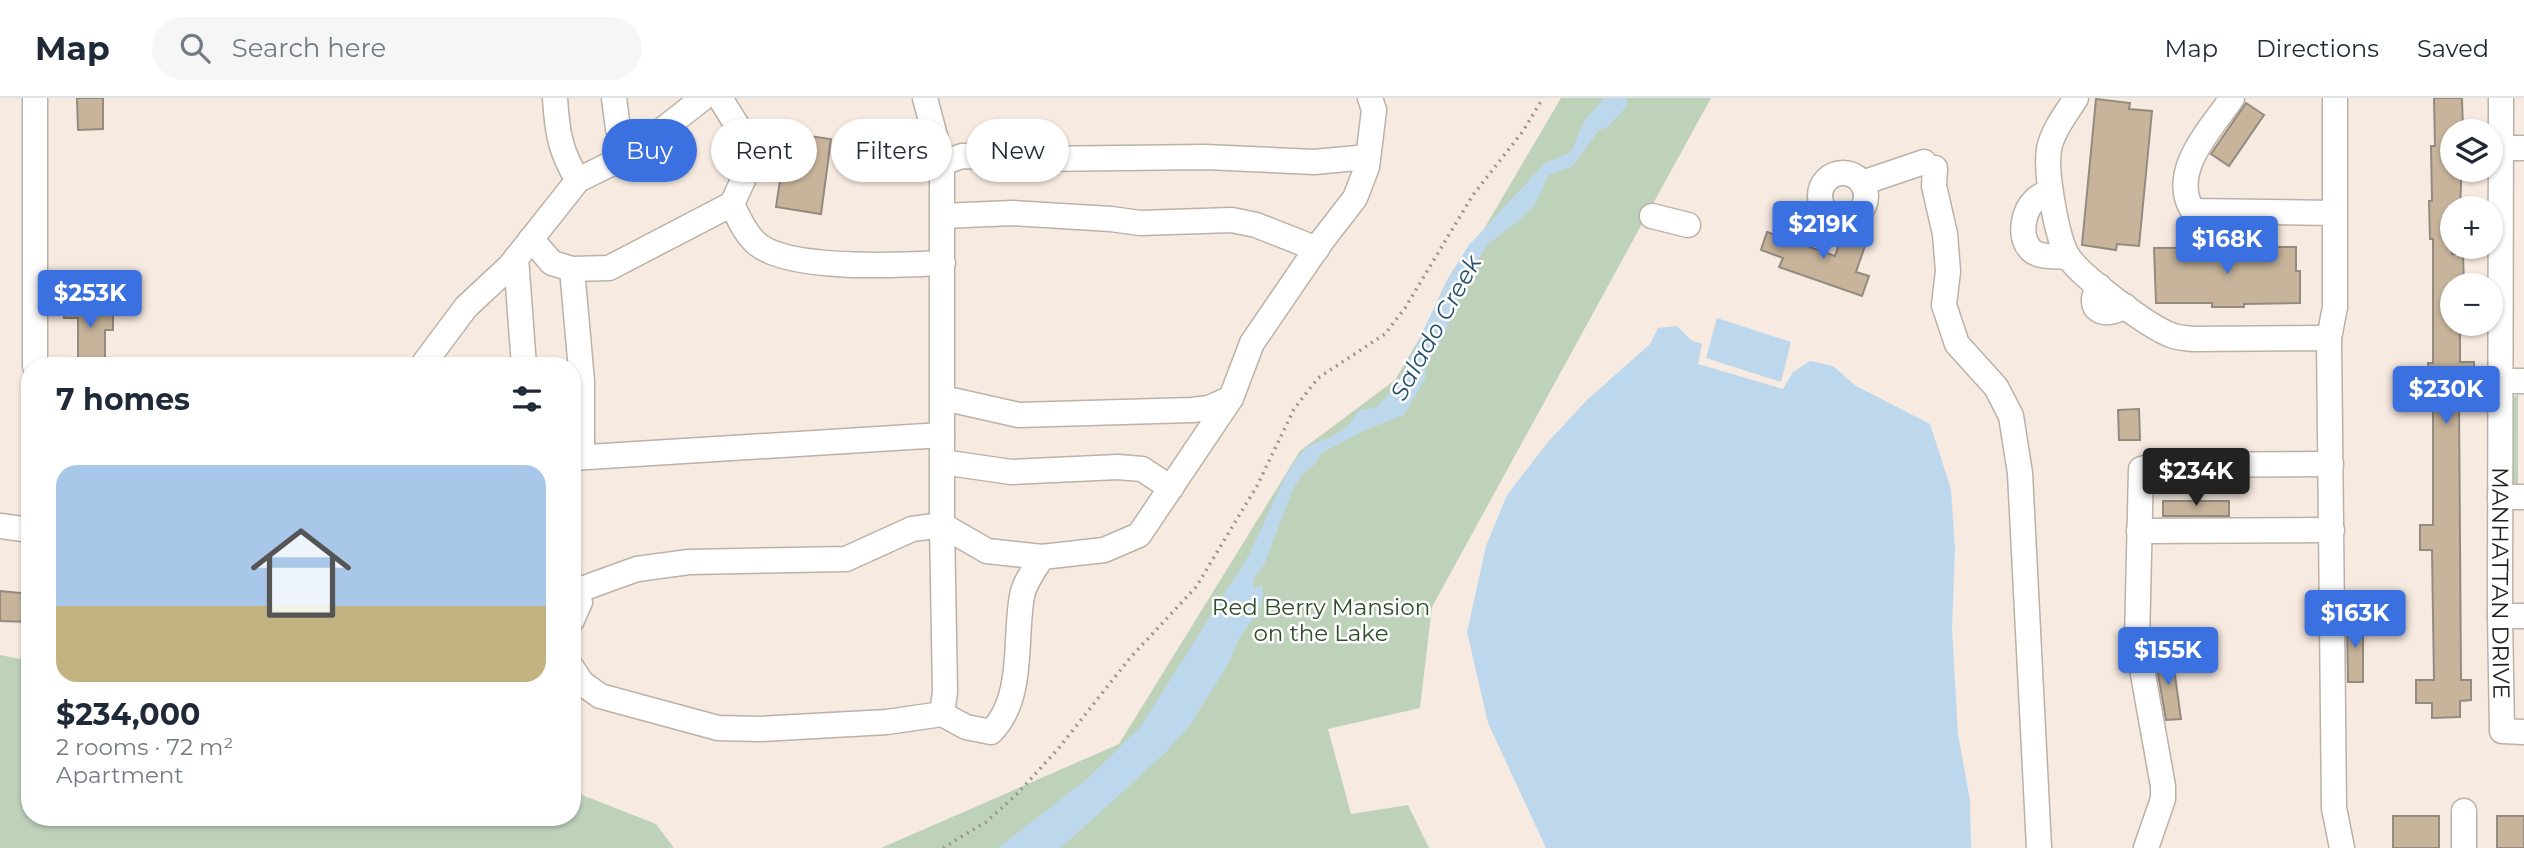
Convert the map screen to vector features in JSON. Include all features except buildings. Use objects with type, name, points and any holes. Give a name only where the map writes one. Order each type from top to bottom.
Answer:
[{"type":"street","points":[[35,98],[35,357]]},
{"type":"street","points":[[555,98],[565,159],[578,180]]},
{"type":"street","points":[[614,98],[617,119]]},
{"type":"street","points":[[677,119],[703,98]]},
{"type":"street","points":[[524,249],[552,263],[572,269],[609,268],[732,204],[743,180],[748,143],[720,98]]},
{"type":"street","points":[[925,98],[930,119]]},
{"type":"street","points":[[2077,98],[2053,136],[2048,152],[2049,191],[2068,257],[2125,306],[2171,336],[2192,339],[2329,338]]},
{"type":"street","points":[[2232,98],[2190,160],[2186,200],[2193,211],[2334,213]]},
{"type":"street","points":[[2335,98],[2335,307],[2329,338],[2333,808],[2342,848]]},
{"type":"street","name":"MANHATTAN DRIVE","points":[[2501,98],[2512,148],[2513,732]]},
{"type":"street","points":[[581,588],[637,569],[689,562],[846,559],[912,528],[942,525],[987,551],[1042,557],[1104,550],[1139,536],[1231,398],[1252,343],[1355,198],[1367,167],[1378,102]]},
{"type":"street","points":[[952,160],[962,156],[1036,159],[1205,157],[1314,162],[1368,157]]},
{"type":"street","points":[[1862,183],[1930,165],[1945,234],[1948,271],[1944,305],[1957,344],[1996,387],[2011,416],[2020,473],[2039,848]]},
{"type":"street","points":[[429,357],[466,307],[524,249],[578,180],[602,168]]},
{"type":"street","points":[[942,182],[945,692],[942,714]]},
{"type":"street","points":[[2049,191],[2035,200],[2023,219],[2024,236],[2030,249],[2040,255],[2068,257]]},
{"type":"street","points":[[732,204],[743,227],[755,243],[771,252],[811,262],[891,266],[943,263]]},
{"type":"street","points":[[942,216],[1013,213],[1140,223],[1231,220],[1255,225],[1317,249]]},
{"type":"street","points":[[1652,216],[1688,225]]},
{"type":"street","points":[[524,249],[524,357]]},
{"type":"street","points":[[572,269],[580,357]]},
{"type":"street","points":[[581,371],[581,397]]},
{"type":"street","points":[[943,398],[1019,415],[1192,410],[1209,408],[1231,398]]},
{"type":"street","points":[[581,458],[942,435]]},
{"type":"street","points":[[942,462],[1011,472],[1118,467],[1142,469],[1171,488]]},
{"type":"street","points":[[2146,848],[2162,799],[2163,786],[2137,641],[2141,469],[2156,465],[2331,464]]},
{"type":"street","points":[[0,526],[21,529]]},
{"type":"street","points":[[2139,531],[2332,530]]},
{"type":"street","points":[[581,682],[600,696],[718,728],[760,729],[887,722],[942,714],[966,727],[991,732],[999,724],[1012,698],[1022,592],[1042,557]]},
{"type":"street","points":[[2464,811],[2464,848]]},
{"type":"path","points":[[943,848],[986,822],[1016,795],[1058,749],[1130,658],[1196,587],[1257,486],[1294,409],[1318,378],[1385,334],[1405,308],[1473,195],[1523,131],[1543,98]]},
{"type":"green space","name":"Red Berry Mansion on the Lake","points":[[1561,98],[1711,98],[1432,607],[1420,708],[1328,729],[1351,814],[1408,805],[1429,848],[881,848],[1119,744],[1300,451],[1395,380]]},
{"type":"green space","points":[[2518,394],[2518,492],[2508,503],[2511,400]]},
{"type":"green space","points":[[0,655],[21,659],[21,826],[581,826],[581,795],[656,824],[674,848],[0,848]]},
{"type":"water","name":"Salado Creek","points":[[1605,98],[1627,98],[1627,106],[1608,127],[1599,130],[1573,166],[1549,175],[1535,204],[1488,244],[1471,267],[1445,333],[1426,366],[1425,379],[1404,415],[1365,430],[1322,453],[1313,466],[1302,474],[1292,491],[1264,565],[1255,577],[1253,585],[1256,588],[1262,585],[1260,607],[1190,725],[1165,753],[1061,848],[998,848],[1087,779],[1141,726],[1249,555],[1285,477],[1298,457],[1307,447],[1348,426],[1358,411],[1377,407],[1399,382],[1448,278],[1469,245],[1545,163],[1571,152],[1584,121]]},
{"type":"water","points":[[1717,318],[1791,342],[1781,382],[1706,358]]},
{"type":"water","points":[[1677,326],[1691,340],[1702,344],[1698,364],[1783,389],[1793,372],[1810,361],[1833,366],[1856,386],[1930,424],[1951,489],[1955,549],[1952,628],[1958,734],[1970,800],[1971,848],[1546,848],[1488,723],[1467,632],[1486,546],[1507,495],[1548,442],[1587,400],[1650,344],[1658,328]]}]
